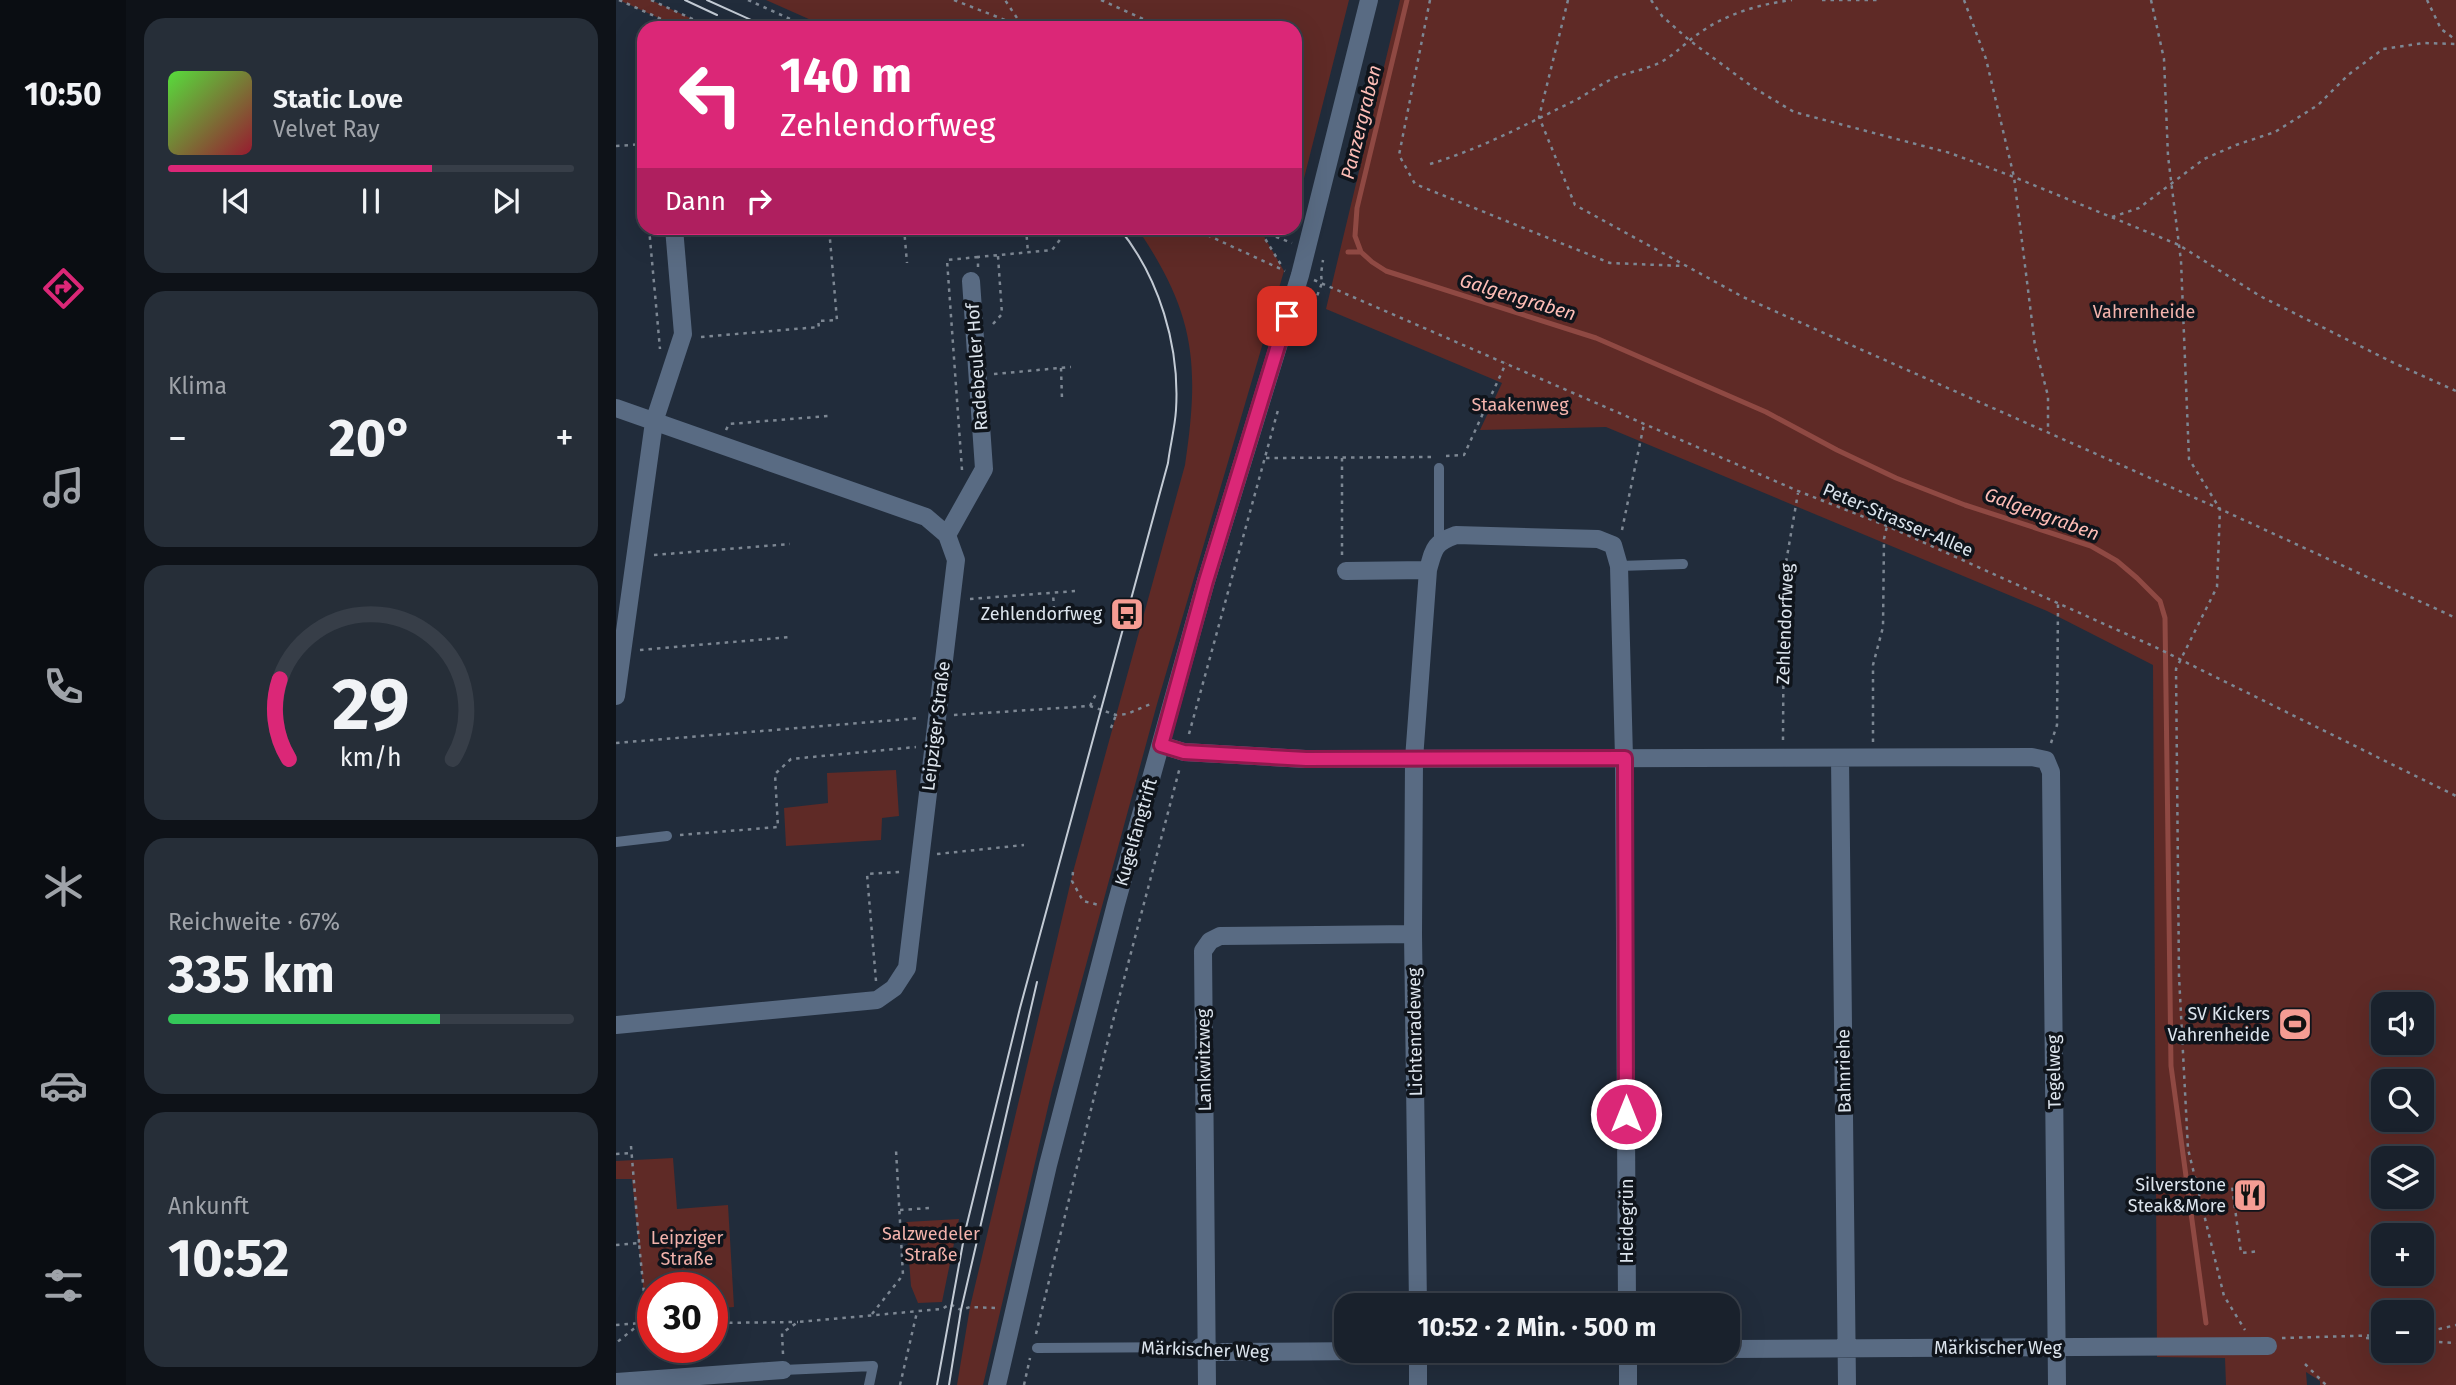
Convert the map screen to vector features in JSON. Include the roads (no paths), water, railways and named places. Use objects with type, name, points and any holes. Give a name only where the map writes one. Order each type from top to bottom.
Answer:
[{"type":"street","name":"Kugelfangtrift","points":[[997,1385],[1048,1165],[1116,904],[1206,581],[1307,250],[1369,0]]},
{"type":"street","points":[[616,693],[654,422],[684,334],[675,235]]},
{"type":"street","name":"Radebeuler Hof","points":[[947,535],[984,469],[971,281]]},
{"type":"street","points":[[616,408],[926,517],[947,535]]},
{"type":"street","name":"Leipziger Straße","points":[[616,1025],[877,1000],[894,989],[907,968],[956,560],[947,535]]},
{"type":"street","points":[[1415,759],[1428,570],[1439,541],[1456,535],[1598,539],[1613,545],[1619,566],[1625,758]]},
{"type":"street","points":[[1346,571],[1428,570]]},
{"type":"street","points":[[1161,745],[1184,752],[1306,759],[1840,758]]},
{"type":"street","name":"Tegelweg","points":[[1840,758],[2032,757],[2046,760],[2051,772],[2057,1385]]},
{"type":"street","name":"Heidegrün","points":[[1625,758],[1627,1293]]},
{"type":"street","name":"Bahnriehe","points":[[1840,758],[1847,1385]]},
{"type":"street","name":"Lichtenradeweg","points":[[1415,759],[1413,934],[1418,1293]]},
{"type":"street","name":"Lankwitzweg","points":[[1207,1385],[1203,1348],[1203,951],[1209,941],[1220,936],[1413,934]]},
{"type":"street","name":"Märkischer Weg","points":[[1740,1349],[2260,1346]]},
{"type":"street","name":"Märkischer Weg","points":[[1203,1348],[1216,1352],[1334,1351]]},
{"type":"street","points":[[1418,1363],[1418,1385]]},
{"type":"street","points":[[1628,1363],[1628,1385]]},
{"type":"street","points":[[616,1382],[783,1370]]},
{"type":"lane","points":[[1439,468],[1439,541]]},
{"type":"lane","points":[[1619,566],[1683,564]]},
{"type":"lane","points":[[616,842],[667,836]]},
{"type":"lane","name":"Märkischer Weg","points":[[1035,1345],[1203,1348]]},
{"type":"lane","points":[[783,1370],[873,1366],[869,1385]]},
{"type":"waterway","name":"Panzergraben","points":[[1361,252],[1355,236],[1357,208],[1407,0]]},
{"type":"waterway","name":"Galgengraben","points":[[1348,252],[1361,252],[1386,271],[1596,338],[1766,412],[1896,478],[1965,505],[2091,546],[2117,561],[2160,601],[2165,618],[2171,1066],[2206,1323]]},
{"type":"tram line","points":[[685,0],[717,15]]},
{"type":"tram line","points":[[707,0],[754,21]]},
{"type":"tram line","points":[[937,1385],[965,1232],[1020,1008],[1168,463],[1174,430],[1174,361],[1164,313],[1145,268],[1124,235]]},
{"type":"tram line","points":[[949,1385],[961,1310],[1037,982]]},
{"type":"place","name":"Zehlendorfweg","points":[[1127,614]]},
{"type":"place","name":"SV Kickers Vahrenheide","points":[[2295,1024]]},
{"type":"place","name":"Silverstone Steak&More","points":[[2250,1195]]},
{"type":"park label","name":"Vahrenheide","points":[[2144,312]]},
{"type":"park label","name":"Staakenweg","points":[[1520,405]]},
{"type":"park label","name":"Salzwedeler Straße","points":[[931,1244]]}]
